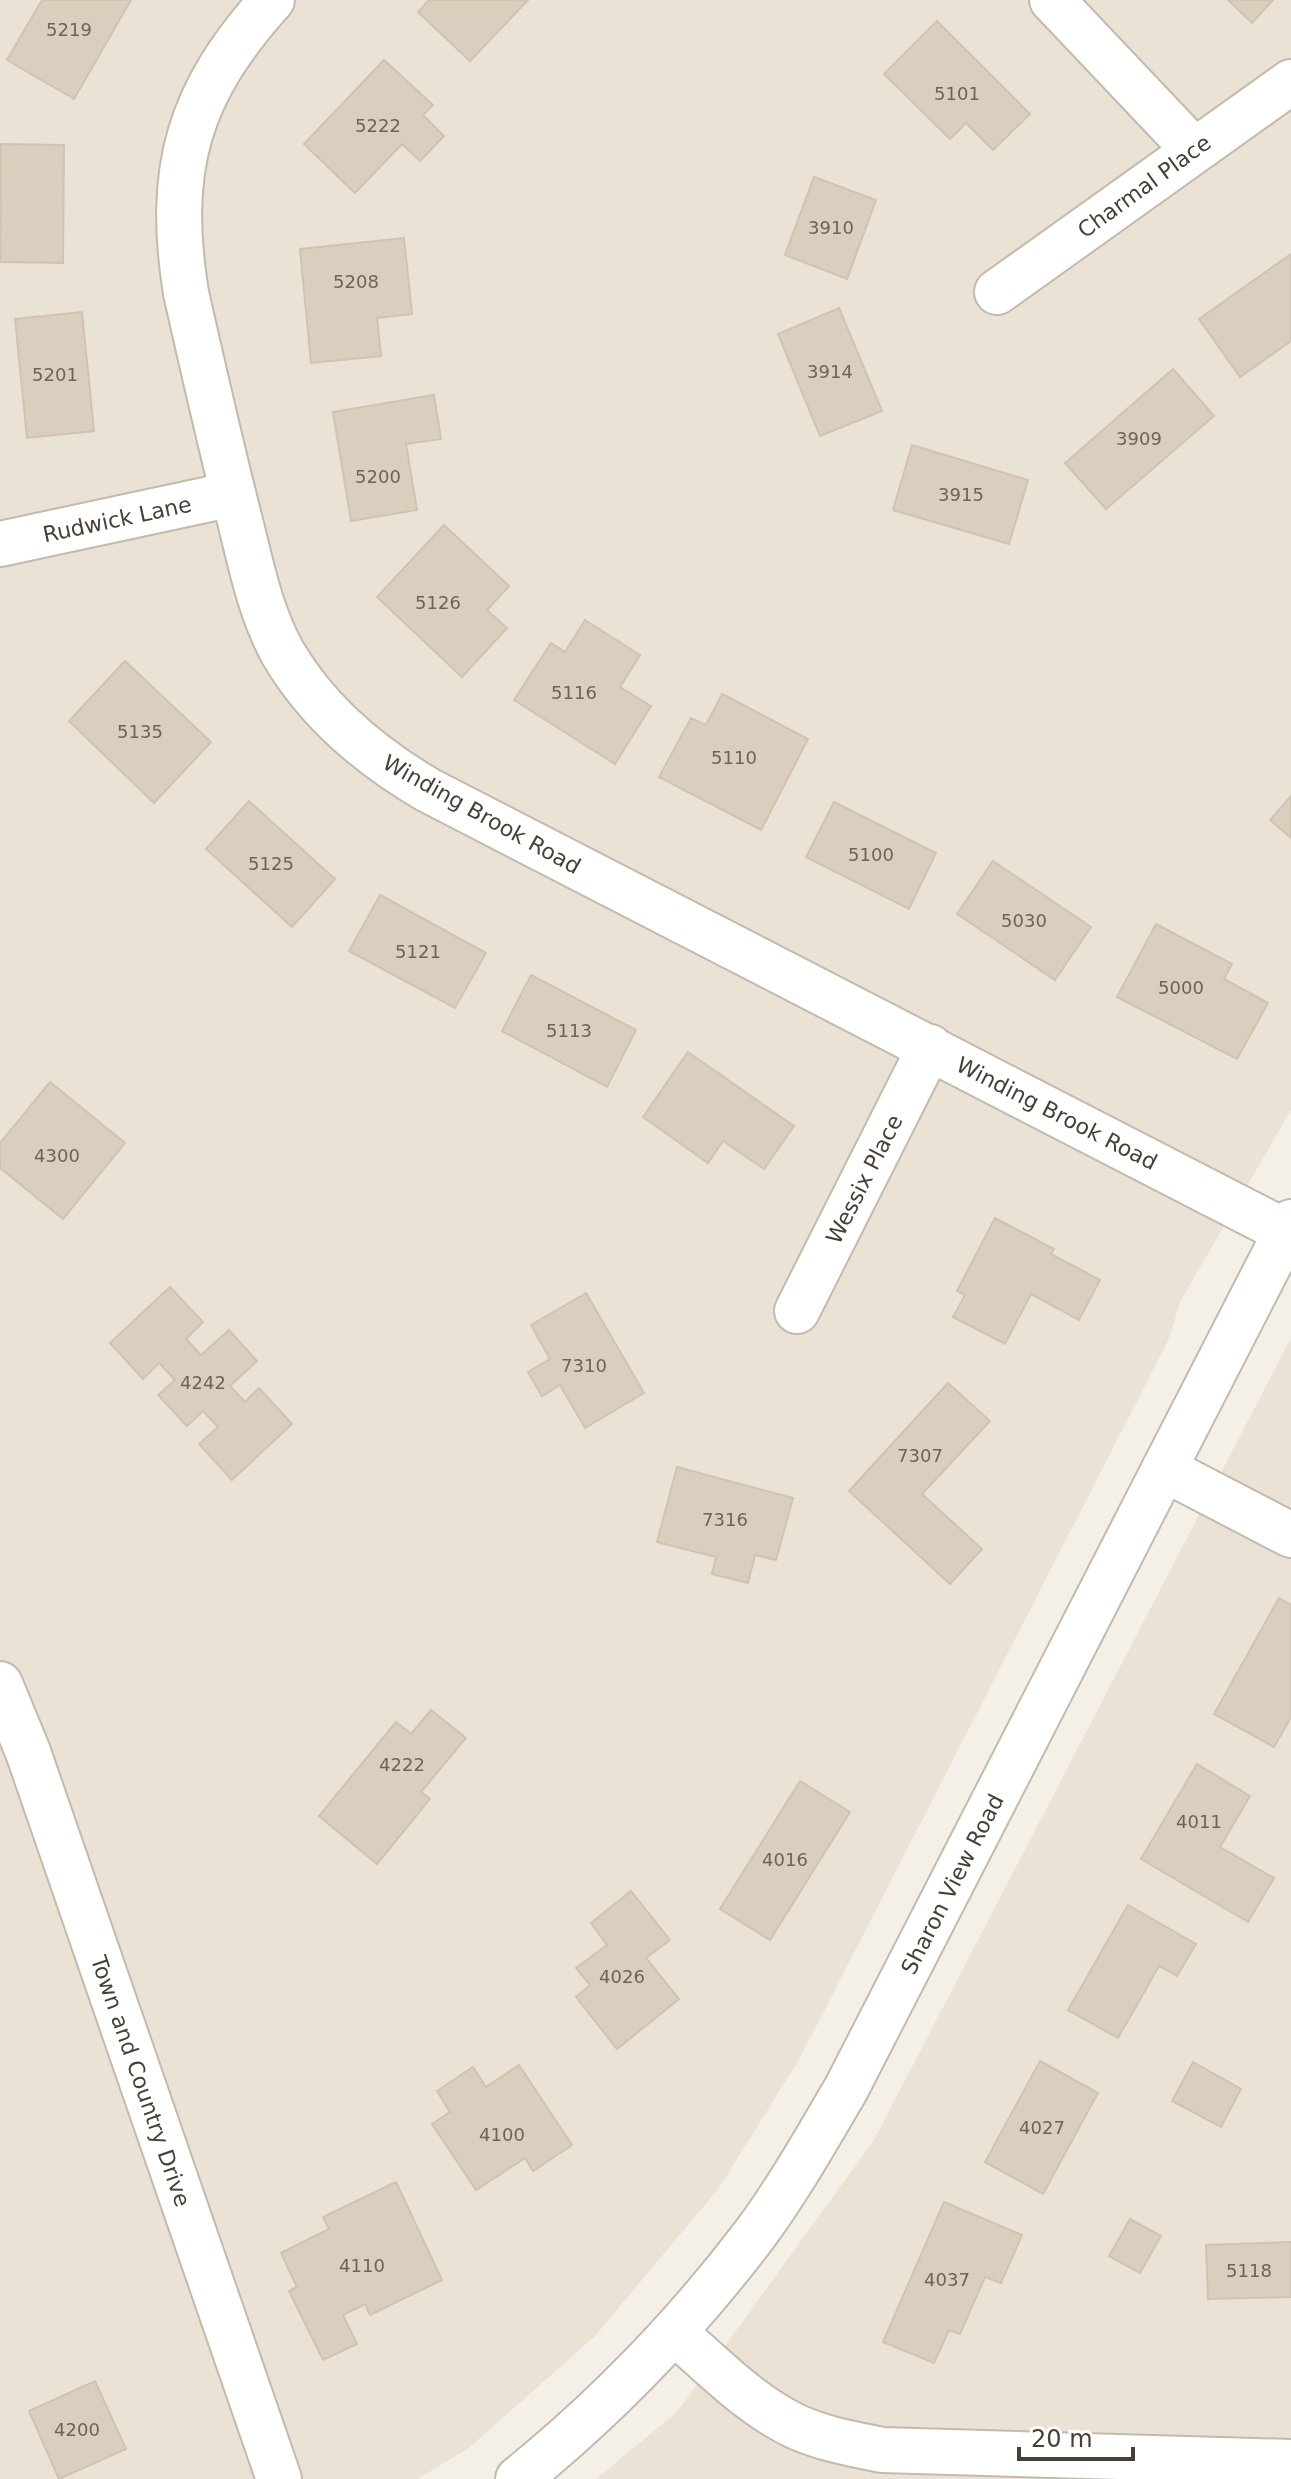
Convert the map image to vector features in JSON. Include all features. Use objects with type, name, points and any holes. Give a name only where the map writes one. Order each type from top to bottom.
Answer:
[{"type":"street","name":"Winding Brook Road","points":[[272,0],[222,62],[195,117],[179,192],[181,260],[186,293],[258,595],[283,653],[310,693],[351,738],[428,790],[1288,1227]]},
{"type":"street","points":[[1052,0],[1194,150]]},
{"type":"street","name":"Charmal Place","points":[[997,292],[1291,82]]},
{"type":"street","name":"Rudwick Lane","points":[[0,544],[233,494]]},
{"type":"street","name":"Wessix Place","points":[[797,1311],[930,1047]]},
{"type":"street","name":"Sharon View Road","points":[[518,2479],[624,2384],[674,2332],[754,2235],[786,2189],[846,2089],[1288,1227]]},
{"type":"street","points":[[1164,1469],[1291,1535]]},
{"type":"street","name":"Town and Country Drive","points":[[0,1684],[28,1752],[279,2479]]},
{"type":"street","points":[[674,2332],[752,2401],[796,2427],[828,2439],[882,2450],[1291,2462]]},
{"type":"shaded area","points":[[0,0],[1291,0],[1291,1110],[1180,1302],[1169,1339],[800,2058],[719,2188],[595,2336],[470,2447],[418,2479],[0,2479]]},
{"type":"shaded area","points":[[1291,1338],[1291,2479],[596,2479],[677,2412],[874,2140]]},
{"type":"building","points":[[42,0],[131,0],[74,99],[7,60]]},
{"type":"building","points":[[429,0],[528,0],[470,61],[418,12]]},
{"type":"building","points":[[1228,0],[1273,0],[1252,23]]},
{"type":"building","points":[[937,21],[1030,114],[993,150],[966,123],[950,139],[884,74]]},
{"type":"building","points":[[384,60],[433,105],[423,115],[444,136],[420,161],[402,144],[355,193],[304,144]]},
{"type":"building","points":[[1,144],[64,145],[63,263],[0,262]]},
{"type":"building","points":[[814,177],[876,200],[847,279],[785,255]]},
{"type":"building","points":[[404,238],[412,314],[377,318],[381,356],[311,363],[300,249]]},
{"type":"building","points":[[1291,254],[1291,341],[1240,377],[1199,319]]},
{"type":"building","points":[[839,308],[882,411],[820,436],[778,334]]},
{"type":"building","points":[[82,312],[94,431],[27,438],[15,319]]},
{"type":"building","points":[[1173,369],[1214,416],[1106,509],[1065,463]]},
{"type":"building","points":[[434,395],[441,439],[406,444],[417,510],[351,521],[333,412]]},
{"type":"building","points":[[912,445],[1028,480],[1009,544],[893,510]]},
{"type":"building","points":[[444,525],[509,586],[487,610],[507,628],[462,677],[377,597]]},
{"type":"building","points":[[585,620],[640,655],[620,687],[651,706],[615,764],[514,700],[551,643],[565,652]]},
{"type":"building","points":[[125,661],[211,742],[154,803],[69,721]]},
{"type":"building","points":[[722,694],[808,739],[761,830],[659,777],[691,718],[706,725]]},
{"type":"building","points":[[1291,796],[1291,838],[1270,820]]},
{"type":"building","points":[[249,801],[335,879],[292,927],[206,849]]},
{"type":"building","points":[[834,802],[936,853],[909,909],[806,857]]},
{"type":"building","points":[[993,861],[1091,927],[1055,980],[957,914]]},
{"type":"building","points":[[380,895],[486,953],[455,1008],[349,951]]},
{"type":"building","points":[[1156,924],[1232,964],[1224,979],[1268,1003],[1237,1059],[1117,997]]},
{"type":"building","points":[[531,975],[636,1030],[607,1087],[502,1031]]},
{"type":"building","points":[[688,1052],[794,1126],[764,1169],[723,1141],[708,1163],[643,1117]]},
{"type":"building","points":[[50,1082],[125,1143],[63,1219],[0,1168],[0,1143]]},
{"type":"building","points":[[995,1218],[1054,1249],[1051,1254],[1100,1280],[1079,1320],[1031,1294],[1005,1344],[953,1317],[965,1295],[957,1291]]},
{"type":"building","points":[[170,1287],[203,1322],[186,1339],[201,1355],[229,1330],[257,1361],[230,1386],[245,1402],[259,1388],[292,1424],[232,1480],[199,1444],[218,1427],[203,1411],[187,1426],[158,1395],[175,1380],[159,1363],[143,1379],[110,1343]]},
{"type":"building","points":[[586,1293],[644,1393],[585,1428],[560,1385],[542,1396],[528,1372],[550,1359],[531,1325]]},
{"type":"building","points":[[948,1383],[990,1421],[922,1494],[982,1549],[950,1584],[849,1491]]},
{"type":"building","points":[[677,1467],[793,1498],[776,1560],[755,1555],[748,1583],[712,1574],[716,1557],[657,1542]]},
{"type":"building","points":[[1279,1598],[1291,1605],[1291,1717],[1274,1747],[1214,1714]]},
{"type":"building","points":[[431,1710],[466,1738],[421,1792],[430,1799],[377,1864],[319,1816],[396,1722],[411,1734]]},
{"type":"building","points":[[1197,1764],[1250,1796],[1220,1847],[1274,1878],[1248,1922],[1141,1859]]},
{"type":"building","points":[[800,1781],[850,1812],[770,1940],[720,1909]]},
{"type":"building","points":[[631,1891],[670,1940],[646,1958],[679,1999],[617,2049],[576,1997],[590,1985],[576,1968],[607,1945],[591,1923]]},
{"type":"building","points":[[1128,1905],[1196,1944],[1177,1976],[1159,1966],[1118,2038],[1068,2010]]},
{"type":"building","points":[[1040,2061],[1098,2093],[1043,2194],[985,2162]]},
{"type":"building","points":[[1193,2062],[1241,2089],[1221,2127],[1172,2101]]},
{"type":"building","points":[[519,2065],[572,2145],[533,2171],[525,2158],[476,2190],[432,2124],[450,2112],[437,2091],[473,2067],[486,2087]]},
{"type":"building","points":[[396,2182],[442,2280],[370,2315],[365,2304],[343,2315],[357,2344],[323,2360],[289,2291],[297,2287],[281,2253],[329,2229],[323,2217]]},
{"type":"building","points":[[944,2202],[1022,2235],[1001,2283],[985,2277],[960,2334],[949,2330],[934,2363],[883,2342]]},
{"type":"building","points":[[1130,2219],[1161,2236],[1140,2273],[1109,2256]]},
{"type":"building","points":[[1291,2242],[1291,2297],[1208,2299],[1206,2245]]},
{"type":"building","points":[[95,2381],[126,2449],[59,2479],[29,2411]]}]
